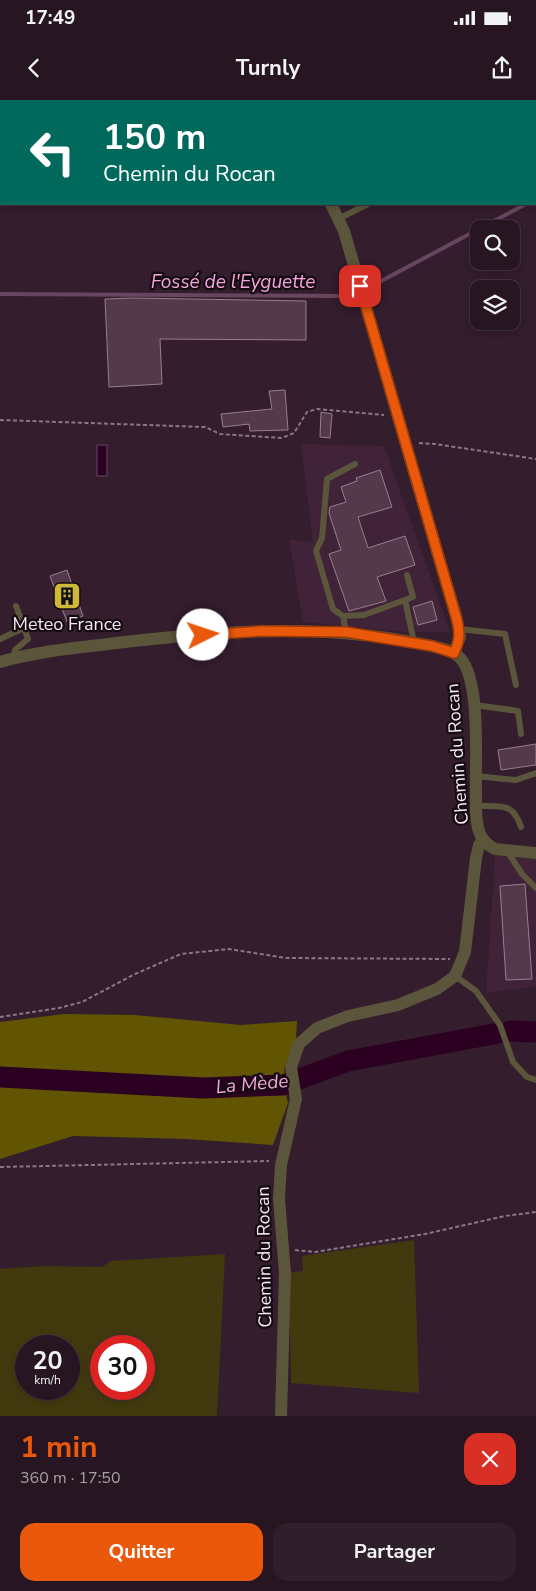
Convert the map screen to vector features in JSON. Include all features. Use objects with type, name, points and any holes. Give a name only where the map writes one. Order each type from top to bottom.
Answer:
[{"type":"street","points":[[0,662],[50,651],[145,639],[262,631],[346,632],[414,642],[454,653],[460,637],[459,629],[344,231],[332,205]]},
{"type":"street","name":"Chemin du Rocan","points":[[281,1416],[285,1273],[279,1200],[281,1165],[296,1099],[291,1067],[300,1044],[318,1028],[348,1016],[398,1005],[437,990],[455,976],[462,958],[476,858],[479,845],[483,840],[478,828],[476,806],[474,705],[470,675],[461,659],[454,653]]},
{"type":"street","points":[[483,840],[494,849],[536,854]]},
{"type":"lane","points":[[338,218],[366,205]]},
{"type":"lane","points":[[355,464],[327,479],[322,538],[316,551],[332,609],[343,616],[364,615],[413,597],[407,575]]},
{"type":"lane","points":[[405,600],[414,642]]},
{"type":"lane","points":[[14,658],[15,650],[28,639],[16,606]]},
{"type":"lane","points":[[343,616],[346,632]]},
{"type":"lane","points":[[0,639],[24,628]]},
{"type":"lane","points":[[459,629],[505,634],[516,685]]},
{"type":"lane","points":[[474,705],[518,712],[521,734]]},
{"type":"lane","points":[[476,776],[516,780],[536,773]]},
{"type":"lane","points":[[476,806],[509,808],[517,814],[521,826]]},
{"type":"lane","points":[[507,851],[522,874],[536,888]]},
{"type":"lane","points":[[455,976],[476,991],[500,1026],[513,1062],[527,1077],[536,1080]]},
{"type":"path","points":[[0,420],[205,428],[220,434],[282,438],[294,433],[307,412],[317,409],[366,415],[396,415]]},
{"type":"path","points":[[404,443],[435,444],[536,459]]},
{"type":"path","points":[[0,1017],[60,1008],[82,1002],[135,974],[181,954],[229,949],[286,958],[462,958]]},
{"type":"path","points":[[0,1167],[269,1161],[281,1165]]},
{"type":"path","points":[[283,1248],[316,1252],[425,1234],[505,1216],[536,1212]]},
{"type":"shaded area","points":[[301,444],[384,446],[450,632],[407,632],[303,622],[289,540],[313,542]]},
{"type":"shaded area","points":[[97,445],[107,445],[107,476],[97,476]]},
{"type":"shaded area","points":[[495,855],[536,859],[536,986],[486,993]]},
{"type":"shaded area","points":[[64,1014],[135,1015],[241,1025],[297,1021],[296,1039],[284,1069],[286,1078],[278,1081],[196,1084],[0,1073],[0,1022]]},
{"type":"shaded area","points":[[0,1082],[205,1093],[285,1090],[288,1103],[273,1145],[186,1139],[73,1136],[0,1159]]},
{"type":"shaded area","points":[[414,1240],[419,1393],[291,1383],[289,1273],[303,1271],[302,1256]]},
{"type":"shaded area","points":[[225,1254],[217,1416],[0,1416],[0,1269],[44,1266],[102,1267],[111,1261]]},
{"type":"building","points":[[105,299],[306,301],[306,340],[160,339],[162,384],[109,387]]},
{"type":"building","points":[[285,390],[288,430],[250,431],[249,424],[223,427],[221,414],[272,409],[269,391]]},
{"type":"building","points":[[321,412],[332,414],[330,438],[320,437]]},
{"type":"building","points":[[380,470],[392,507],[358,517],[368,548],[405,536],[415,565],[377,577],[386,601],[349,611],[329,554],[341,550],[329,513],[330,507],[346,502],[341,487],[357,481],[356,478]]},
{"type":"building","name":"Meteo France","points":[[67,570],[83,616],[67,622],[50,576]]},
{"type":"building","points":[[432,601],[437,620],[418,625],[413,607]]},
{"type":"building","points":[[536,744],[536,765],[501,770],[498,750]]},
{"type":"building","points":[[525,884],[532,979],[506,980],[500,886]]},
{"type":"waterway","name":"Fossé de l'Eyguette","points":[[496,220],[524,205]]},
{"type":"waterway","name":"Fossé de l'Eyguette","points":[[0,294],[353,296],[470,234]]},
{"type":"waterway","name":"La Mède","points":[[510,1031],[536,1032]]},
{"type":"waterway","name":"La Mède","points":[[0,1077],[203,1088],[283,1085],[348,1061],[499,1033]]},
{"type":"place","name":"Meteo France","points":[[67,596]]},
{"type":"route","points":[[203,635],[262,631],[346,632],[414,642],[454,653],[460,637],[457,620],[360,286]]}]
